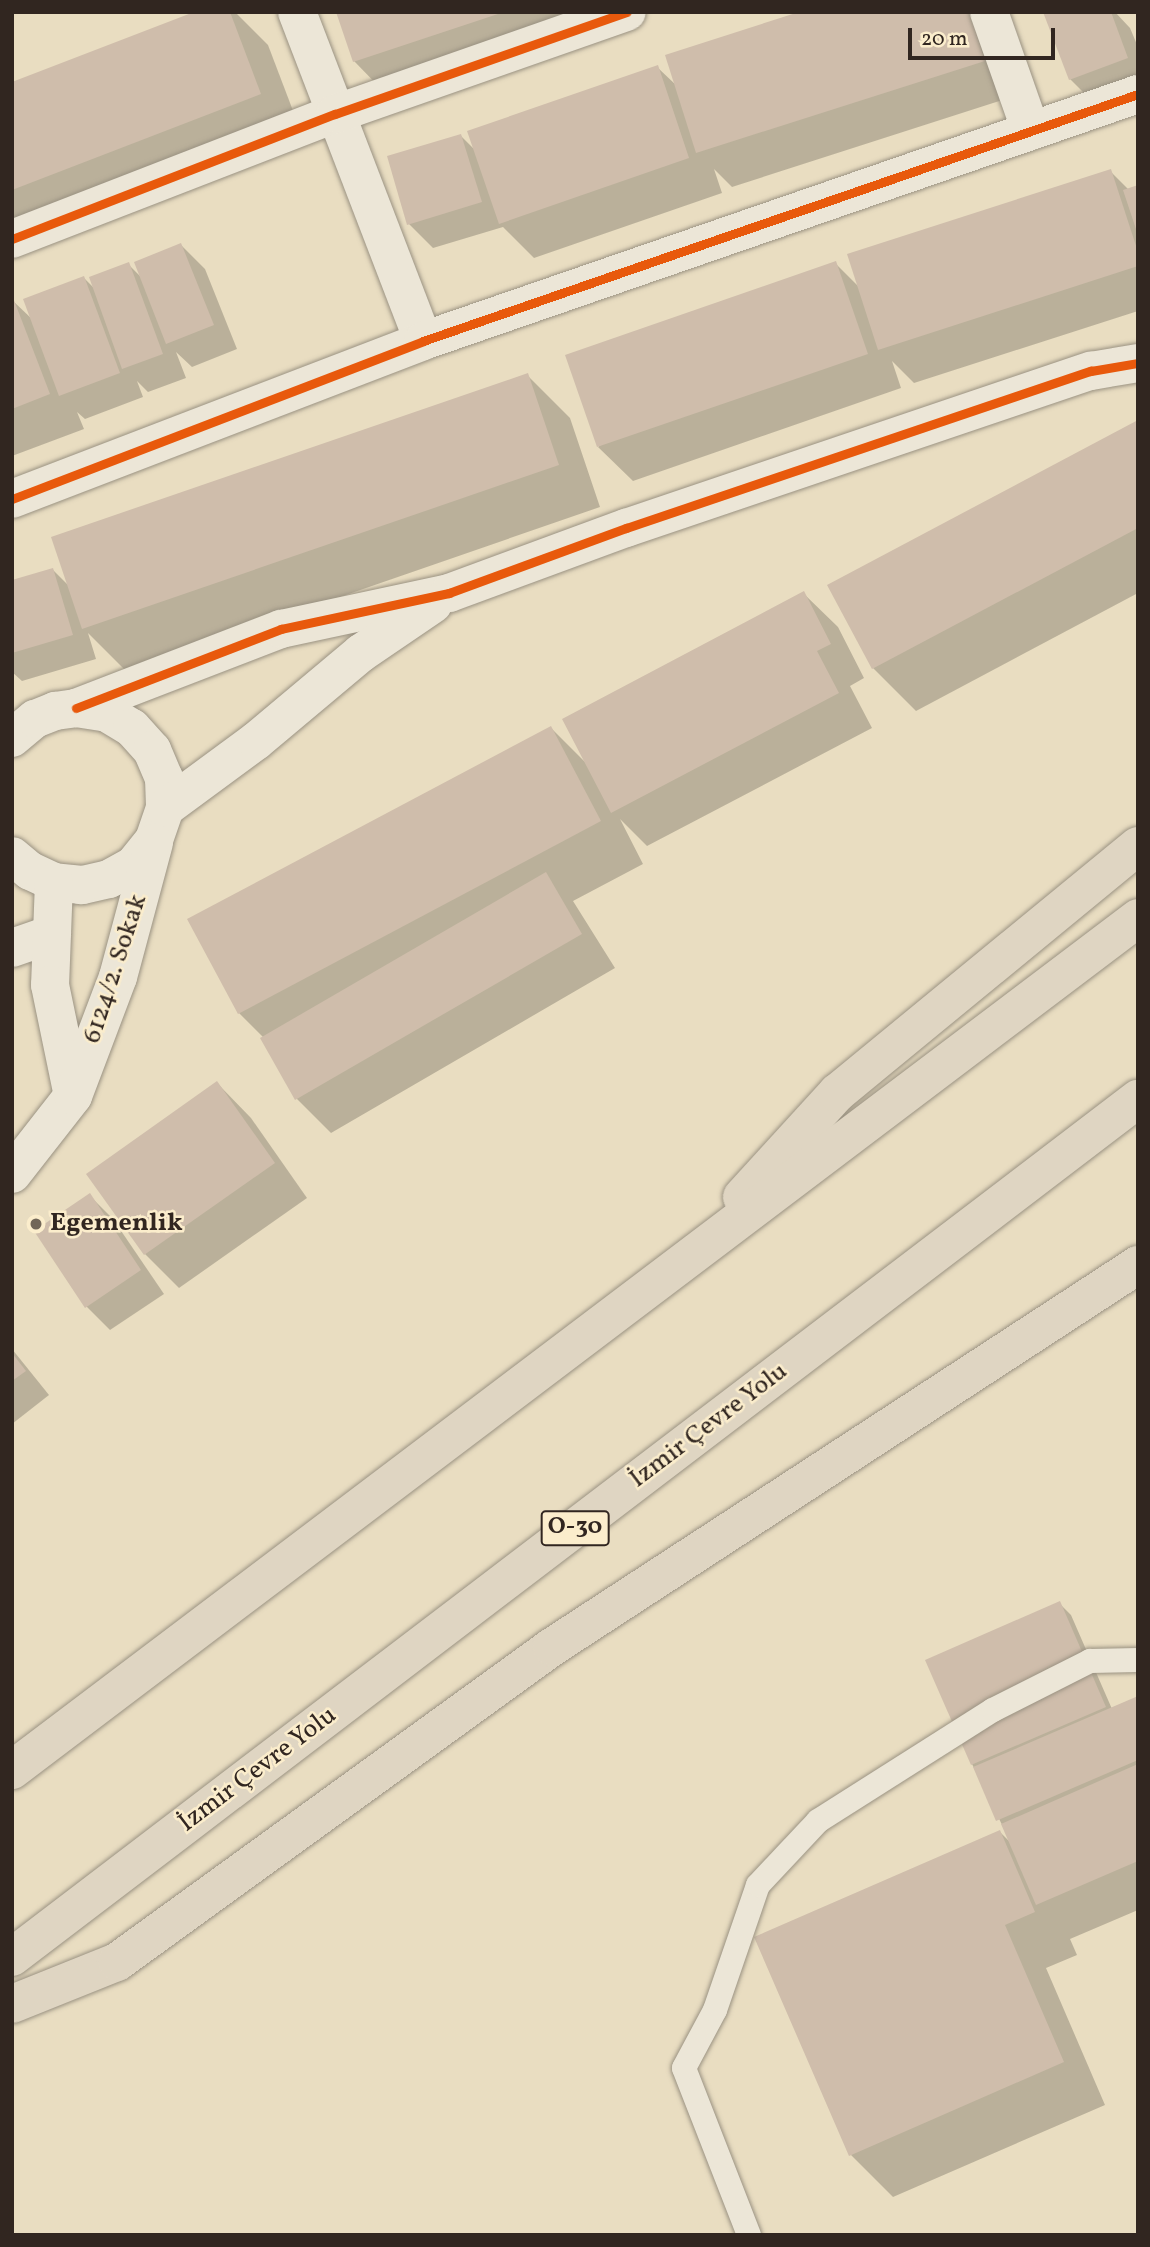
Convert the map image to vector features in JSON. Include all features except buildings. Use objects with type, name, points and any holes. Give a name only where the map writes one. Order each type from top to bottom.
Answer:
[{"type":"highway","points":[[677,1269],[837,1093],[1138,846]]},
{"type":"highway","points":[[12,1770],[1138,918]]},
{"type":"highway","name":"İzmir Çevre Yolu","points":[[12,1957],[1138,1099]]},
{"type":"highway","points":[[12,2004],[117,1962],[552,1647],[1138,1265]]},
{"type":"street","points":[[297,12],[423,341]]},
{"type":"street","points":[[12,239],[335,114],[627,12]]},
{"type":"street","points":[[989,12],[1031,131]]},
{"type":"street","points":[[12,499],[423,341],[1138,94]]},
{"type":"street","points":[[20,725],[76,708],[281,629],[449,593],[639,523],[1077,376],[1138,363]]},
{"type":"street","points":[[12,856],[30,871],[54,881],[82,885],[109,879],[134,865],[160,824],[256,741],[361,653],[449,593]]},
{"type":"street","name":"6124/2. Sokak","points":[[12,1174],[73,1096],[118,976],[160,824],[164,778],[152,750],[132,727],[107,713],[76,708]]},
{"type":"street","name":"6124/2. Sokak","points":[[54,881],[50,985],[73,1096]]},
{"type":"street","points":[[12,948],[52,934]]},
{"type":"lane","points":[[749,2235],[684,2068],[715,2010],[758,1885],[818,1821],[993,1710],[1090,1661],[1138,1660]]},
{"type":"cycle path","points":[[12,239],[335,114],[627,12]]},
{"type":"cycle path","points":[[12,499],[423,341],[1138,94]]},
{"type":"cycle path","points":[[76,708],[281,629],[449,593],[626,528],[1091,371],[1138,363]]},
{"type":"place","name":"Egemenlik","points":[[36,1224]]}]
